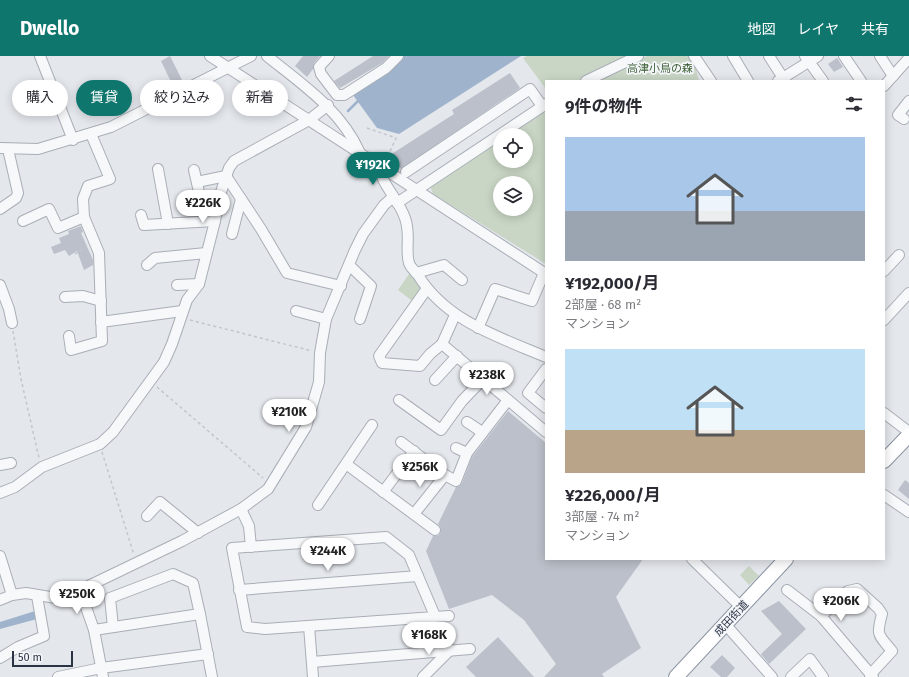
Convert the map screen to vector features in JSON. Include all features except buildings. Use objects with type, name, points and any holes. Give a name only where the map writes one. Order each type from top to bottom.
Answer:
[{"type":"highway","points":[[885,460],[909,433]]},
{"type":"highway","name":"成田街道","points":[[676,677],[785,560]]},
{"type":"street","points":[[40,56],[73,140]]},
{"type":"street","points":[[210,56],[545,273],[532,301],[495,289],[478,328]]},
{"type":"street","points":[[0,209],[16,198],[18,193],[4,148],[38,149],[111,128],[251,56]]},
{"type":"street","points":[[267,56],[328,105],[353,136],[360,153]]},
{"type":"street","points":[[329,56],[320,67],[321,74],[337,95],[344,95],[386,68],[398,56]]},
{"type":"street","points":[[588,80],[638,56]]},
{"type":"street","points":[[694,56],[710,80]]},
{"type":"street","points":[[733,56],[747,80]]},
{"type":"street","points":[[769,56],[782,80],[807,59],[818,56]]},
{"type":"street","points":[[880,56],[893,76]]},
{"type":"street","points":[[848,57],[860,80]]},
{"type":"street","points":[[885,85],[909,58]]},
{"type":"street","points":[[807,59],[822,80]]},
{"type":"street","points":[[0,600],[12,595],[26,593],[56,598],[80,590],[198,533],[241,509],[271,485],[306,427],[319,382],[320,353],[326,319],[362,234],[384,205],[416,189],[544,105],[530,89],[406,172]]},
{"type":"street","points":[[904,119],[898,115],[909,101]]},
{"type":"street","points":[[0,493],[15,487],[39,470],[100,444],[113,432],[149,380],[164,362],[187,300],[199,284],[215,221],[218,198],[226,176],[234,161],[309,120],[328,105]]},
{"type":"street","points":[[69,336],[71,350],[102,341],[99,253],[84,217],[83,199],[88,186],[110,179],[91,134]]},
{"type":"street","points":[[378,164],[380,177],[403,213],[409,231],[409,263],[426,290],[456,315],[478,328],[545,357]]},
{"type":"street","points":[[158,169],[168,224]]},
{"type":"street","points":[[194,170],[199,192]]},
{"type":"street","points":[[197,182],[226,176]]},
{"type":"street","points":[[226,176],[287,274],[340,286]]},
{"type":"street","points":[[232,234],[241,199]]},
{"type":"street","points":[[23,221],[48,209],[58,228],[84,217]]},
{"type":"street","points":[[141,215],[144,225],[215,221]]},
{"type":"street","points":[[148,265],[155,258],[206,253]]},
{"type":"street","points":[[885,270],[899,255]]},
{"type":"street","points":[[349,265],[371,286],[360,319]]},
{"type":"street","points":[[416,273],[444,265],[462,280]]},
{"type":"street","points":[[177,285],[199,284]]},
{"type":"street","points":[[0,285],[9,309],[12,323]]},
{"type":"street","points":[[426,290],[379,356],[382,363],[420,366],[430,354],[442,344],[456,315]]},
{"type":"street","points":[[885,319],[909,293]]},
{"type":"street","points":[[65,297],[83,296],[101,302]]},
{"type":"street","points":[[296,311],[326,319]]},
{"type":"street","points":[[102,322],[182,315]]},
{"type":"street","points":[[442,344],[545,431]]},
{"type":"street","points":[[436,380],[457,356]]},
{"type":"street","points":[[545,370],[528,393],[545,407]]},
{"type":"street","points":[[399,400],[441,430],[462,401],[483,378]]},
{"type":"street","points":[[401,442],[445,475],[456,481],[467,453],[508,400]]},
{"type":"street","points":[[885,414],[909,433]]},
{"type":"street","points":[[467,422],[482,432]]},
{"type":"street","points":[[318,505],[372,425]]},
{"type":"street","points":[[456,448],[467,453]]},
{"type":"street","points":[[383,492],[414,451]]},
{"type":"street","points":[[0,465],[11,463]]},
{"type":"street","points":[[346,464],[435,530]]},
{"type":"street","points":[[414,514],[445,475]]},
{"type":"street","points":[[885,496],[909,512]]},
{"type":"street","points":[[148,516],[160,502],[198,533]]},
{"type":"street","points":[[241,509],[249,526],[250,547]]},
{"type":"street","points":[[435,616],[409,555],[386,537],[232,548],[247,627],[265,630],[449,616]]},
{"type":"street","points":[[0,556],[12,595]]},
{"type":"street","points":[[693,560],[741,607]]},
{"type":"street","points":[[113,627],[110,598],[173,574],[193,583],[212,677]]},
{"type":"street","points":[[239,590],[418,576]]},
{"type":"street","points":[[788,590],[822,616],[871,676],[892,651],[878,634],[877,630],[882,614],[878,608],[857,589],[848,591],[822,616]]},
{"type":"street","points":[[80,590],[94,630],[102,673]]},
{"type":"street","points":[[0,658],[18,646],[44,636],[37,596]]},
{"type":"street","points":[[94,630],[200,614]]},
{"type":"street","points":[[724,624],[769,676]]},
{"type":"street","points":[[309,626],[313,677]]},
{"type":"street","points":[[312,662],[470,649]]},
{"type":"street","points":[[423,677],[450,650]]},
{"type":"street","points":[[58,677],[102,673],[208,654]]},
{"type":"street","points":[[791,677],[810,659],[823,677]]},
{"type":"path","points":[[367,128],[396,138],[387,158],[391,163]]},
{"type":"path","points":[[75,254],[95,242]]},
{"type":"path","points":[[182,315],[320,353]]},
{"type":"path","points":[[12,323],[21,379],[40,456],[39,470]]},
{"type":"path","points":[[149,380],[271,485]]},
{"type":"path","points":[[100,444],[136,563]]},
{"type":"green space","points":[[527,56],[629,56],[583,80],[545,80],[545,88],[523,58]]},
{"type":"green space","name":"高津小鳥の森","points":[[647,56],[690,56],[695,64],[699,80],[595,80]]},
{"type":"green space","points":[[545,110],[545,263],[433,194],[430,186],[493,145],[493,168],[533,168],[533,128],[518,128]]},
{"type":"green space","points":[[411,271],[425,290],[415,303],[398,290]]},
{"type":"green space","points":[[749,566],[759,576],[749,585],[740,575]]},
{"type":"water","points":[[407,56],[521,56],[399,134],[377,128],[353,95]]},
{"type":"water","points":[[35,611],[37,619],[0,629],[0,622]]},
{"type":"waterway","points":[[400,61],[405,56]]},
{"type":"waterway","points":[[348,111],[360,99]]}]
